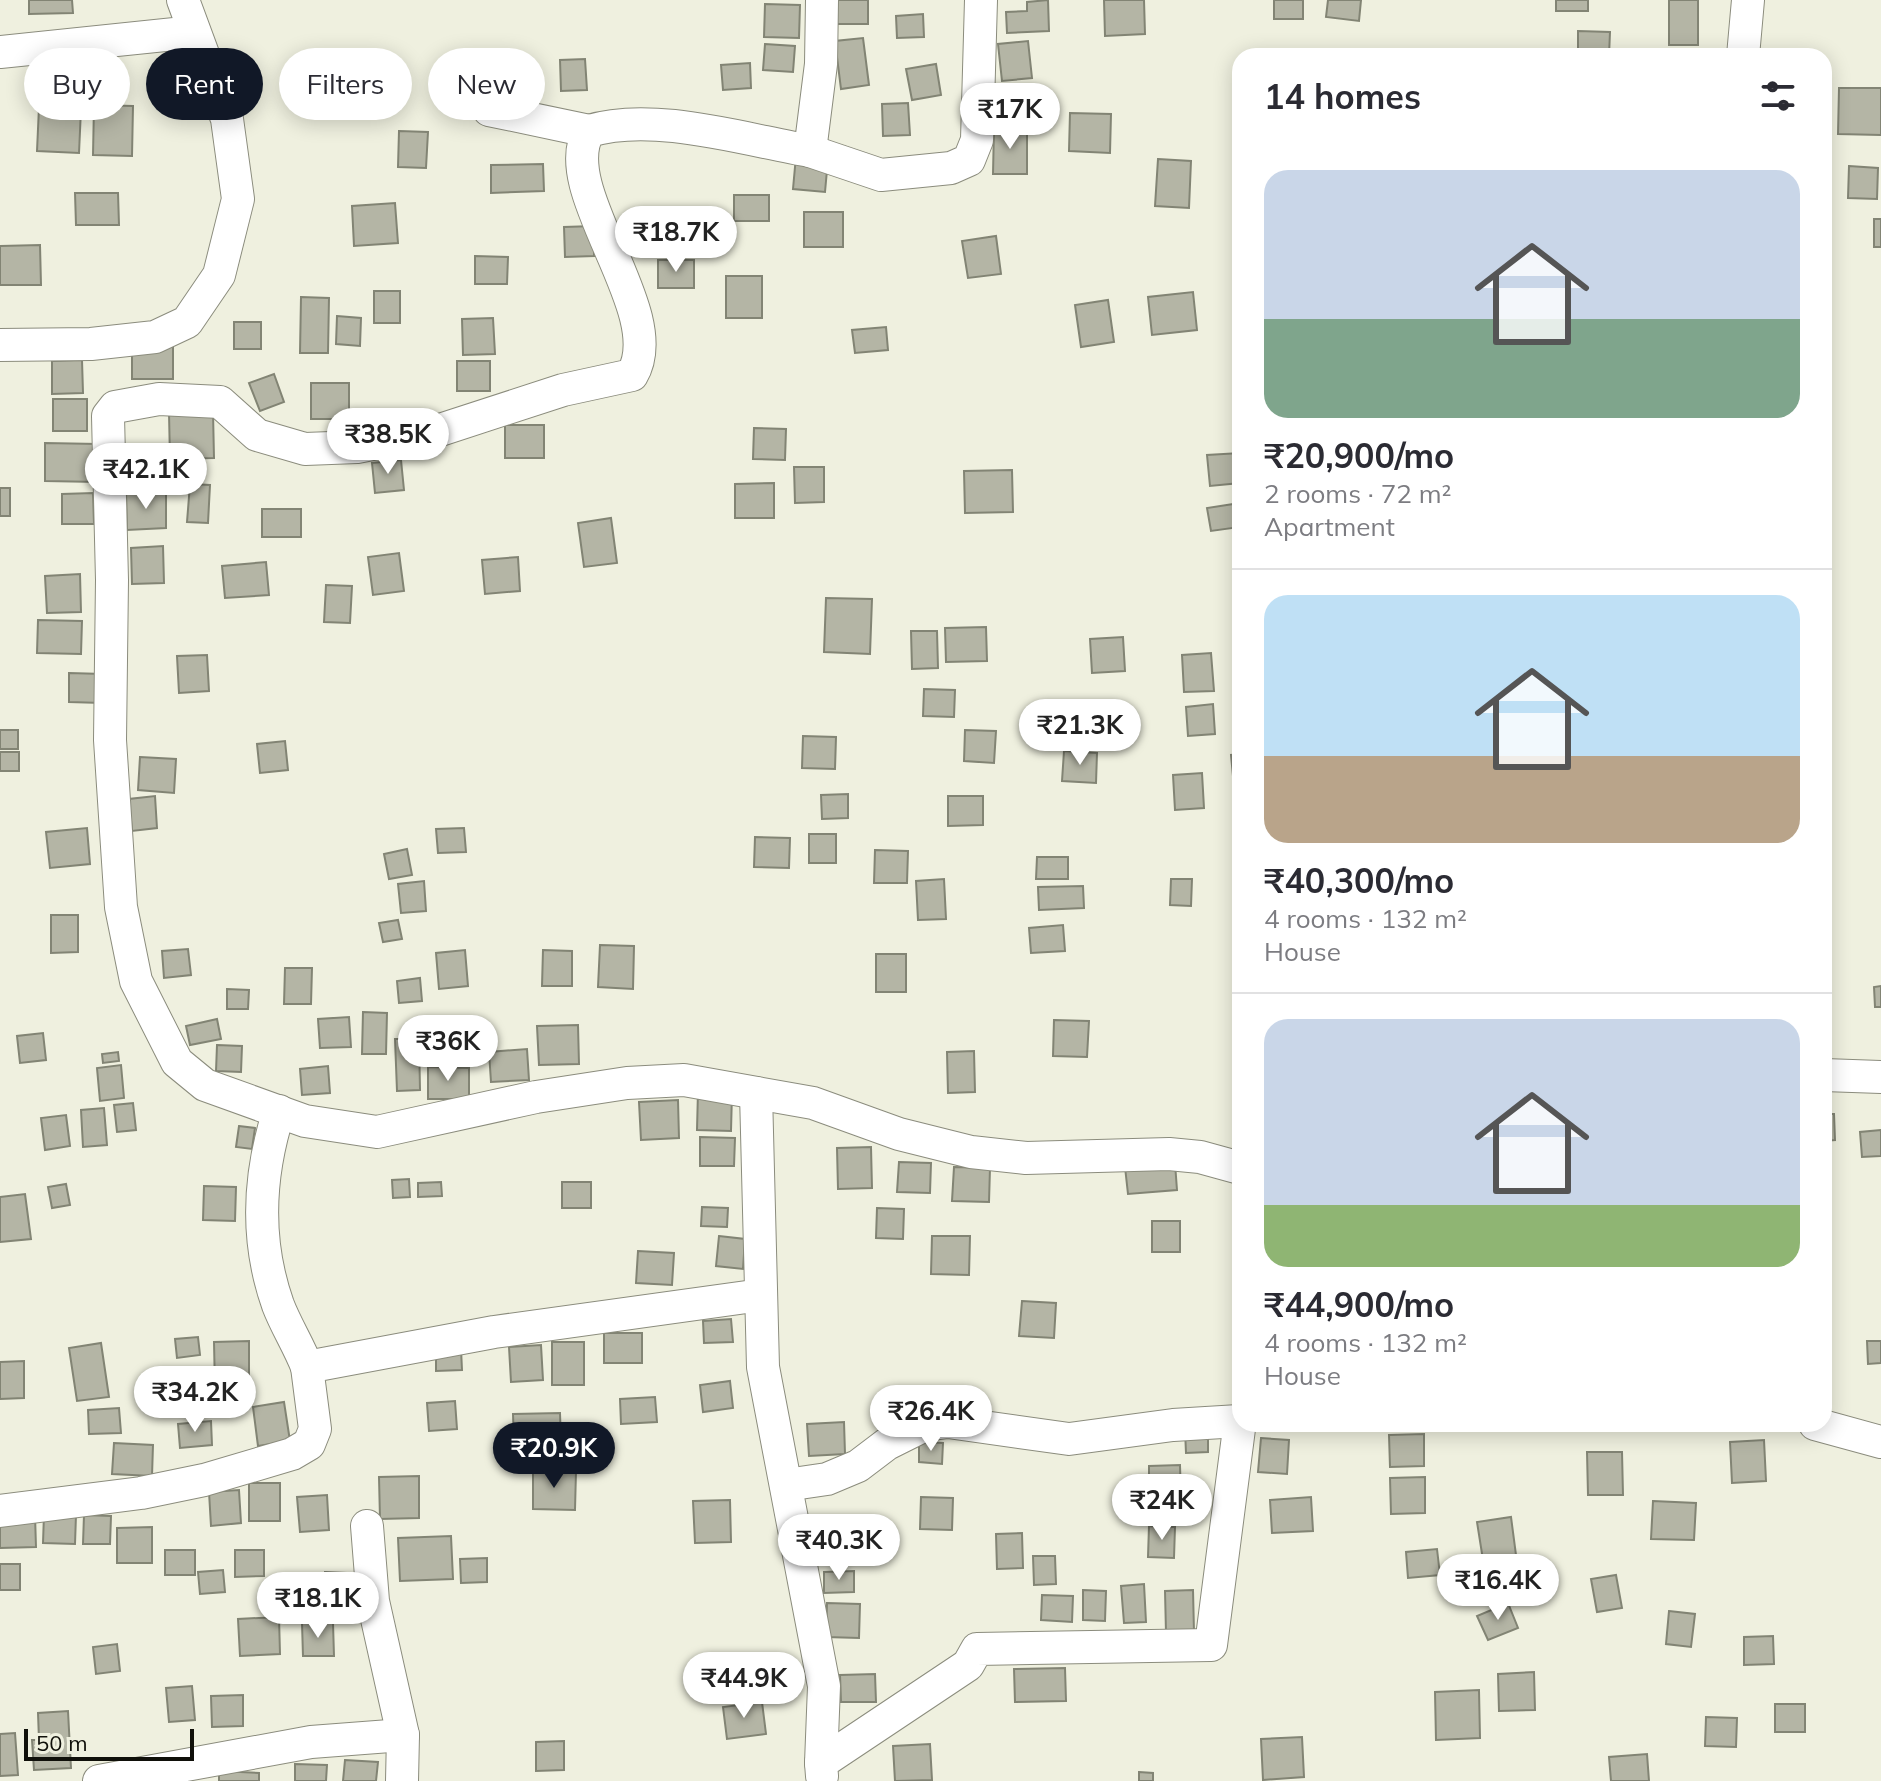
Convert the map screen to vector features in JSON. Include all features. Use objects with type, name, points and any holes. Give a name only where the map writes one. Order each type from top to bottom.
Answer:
[{"type":"street","points":[[0,345],[91,344],[155,337],[187,322],[219,275],[238,199],[227,119],[183,0]]},
{"type":"street","points":[[810,151],[821,64],[822,0]]},
{"type":"street","points":[[537,120],[589,131],[616,126],[714,131],[810,151],[881,175],[951,168],[969,160],[977,140],[981,0]]},
{"type":"street","points":[[1744,48],[1748,0]]},
{"type":"street","points":[[0,52],[194,32]]},
{"type":"street","points":[[589,131],[580,153],[581,170],[626,288],[640,344],[641,361],[632,375],[563,390],[437,431],[357,447],[305,449],[257,435],[220,402],[159,399],[115,407],[108,416],[112,580],[110,740],[121,907],[136,981],[177,1062],[205,1085],[305,1121],[377,1132],[536,1097],[627,1083],[684,1080],[813,1103],[899,1134],[971,1152],[1026,1158],[1169,1154],[1200,1157],[1232,1166]]},
{"type":"street","points":[[1832,1075],[1881,1077]]},
{"type":"street","points":[[756,1093],[763,1367],[824,1686],[822,1772]]},
{"type":"street","points":[[0,1511],[141,1493],[204,1480],[292,1454],[309,1444],[315,1429],[307,1367],[279,1308],[266,1267],[261,1226],[263,1174],[279,1111]]},
{"type":"street","points":[[307,1367],[494,1332],[761,1295]]},
{"type":"street","points":[[786,1485],[827,1479],[858,1466],[887,1444],[925,1425],[948,1422],[1069,1439],[1173,1425],[1232,1421]]},
{"type":"street","points":[[1832,1429],[1881,1442]]},
{"type":"street","points":[[822,1772],[968,1665],[977,1649],[1211,1645],[1239,1432]]},
{"type":"street","points":[[367,1526],[373,1601],[403,1735],[402,1781]]},
{"type":"street","points":[[99,1781],[311,1742],[403,1735]]},
{"type":"building","points":[[29,0],[72,0],[73,13],[29,14]]},
{"type":"building","points":[[837,0],[868,0],[868,24],[837,24]]},
{"type":"building","points":[[1048,0],[1049,31],[1007,33],[1006,12],[1027,11],[1027,2]]},
{"type":"building","points":[[1104,0],[1144,0],[1145,34],[1105,36]]},
{"type":"building","points":[[1274,0],[1303,0],[1303,19],[1274,19]]},
{"type":"building","points":[[1328,0],[1361,0],[1359,21],[1326,17]]},
{"type":"building","points":[[1556,0],[1588,0],[1588,11],[1556,11]]},
{"type":"building","points":[[1669,0],[1698,0],[1698,45],[1669,45]]},
{"type":"building","points":[[765,4],[800,5],[799,38],[764,37]]},
{"type":"building","points":[[923,14],[924,37],[897,38],[896,16]]},
{"type":"building","points":[[1578,31],[1610,32],[1609,48],[1578,48]]},
{"type":"building","points":[[863,38],[869,85],[841,89],[835,41]]},
{"type":"building","points":[[1028,41],[1032,78],[1002,81],[998,44]]},
{"type":"building","points":[[765,44],[795,46],[793,72],[763,70]]},
{"type":"building","points":[[585,59],[587,90],[561,91],[560,60]]},
{"type":"building","points":[[750,63],[751,88],[723,90],[721,65]]},
{"type":"building","points":[[936,64],[941,95],[912,100],[906,69]]},
{"type":"building","points":[[1839,88],[1881,88],[1881,135],[1838,134]]},
{"type":"building","points":[[908,103],[910,135],[883,136],[882,104]]},
{"type":"building","points":[[130,106],[133,106],[132,156],[93,155],[94,120],[130,120]]},
{"type":"building","points":[[1070,113],[1111,114],[1110,153],[1069,151]]},
{"type":"building","points":[[38,120],[80,120],[79,153],[37,151]]},
{"type":"building","points":[[994,128],[1027,128],[1027,174],[993,174]]},
{"type":"building","points":[[399,131],[428,132],[426,168],[398,167]]},
{"type":"building","points":[[796,156],[828,159],[825,192],[793,189]]},
{"type":"building","points":[[1158,159],[1191,161],[1189,208],[1155,206]]},
{"type":"building","points":[[543,164],[544,191],[491,193],[491,165]]},
{"type":"building","points":[[1849,166],[1878,168],[1877,199],[1848,198]]},
{"type":"building","points":[[75,193],[118,193],[119,225],[76,225]]},
{"type":"building","points":[[734,195],[769,195],[769,221],[734,221]]},
{"type":"building","points":[[395,203],[398,243],[354,246],[352,206]]},
{"type":"building","points":[[804,212],[843,212],[843,247],[804,247]]},
{"type":"building","points":[[1874,219],[1881,219],[1881,247],[1874,247]]},
{"type":"building","points":[[594,226],[594,256],[565,257],[564,227]]},
{"type":"building","points":[[996,236],[1001,274],[968,278],[962,241]]},
{"type":"building","points":[[40,245],[41,285],[0,285],[0,246]]},
{"type":"building","points":[[475,256],[508,257],[507,284],[475,284]]},
{"type":"building","points":[[658,260],[694,260],[694,288],[658,288]]},
{"type":"building","points":[[726,276],[762,276],[762,318],[726,318]]},
{"type":"building","points":[[374,291],[400,291],[400,323],[374,323]]},
{"type":"building","points":[[1193,292],[1197,330],[1152,335],[1148,297]]},
{"type":"building","points":[[301,297],[329,298],[328,353],[300,353]]},
{"type":"building","points":[[1108,300],[1114,342],[1081,347],[1075,305]]},
{"type":"building","points":[[337,316],[361,318],[360,346],[336,344]]},
{"type":"building","points":[[493,318],[495,354],[463,355],[462,319]]},
{"type":"building","points":[[234,322],[261,322],[261,349],[234,349]]},
{"type":"building","points":[[886,327],[888,350],[855,353],[852,330]]},
{"type":"building","points":[[173,343],[173,379],[132,379],[132,344]]},
{"type":"building","points":[[82,360],[83,393],[52,394],[52,361]]},
{"type":"building","points":[[457,361],[490,361],[490,391],[457,391]]},
{"type":"building","points":[[274,374],[284,402],[260,411],[249,383]]},
{"type":"building","points":[[311,383],[349,383],[349,419],[311,419]]},
{"type":"building","points":[[53,399],[87,399],[87,431],[53,431]]},
{"type":"building","points":[[213,412],[214,458],[170,459],[169,413]]},
{"type":"building","points":[[505,425],[544,425],[544,458],[505,458]]},
{"type":"building","points":[[754,428],[786,429],[785,460],[753,459]]},
{"type":"building","points":[[45,443],[98,444],[98,482],[45,481]]},
{"type":"building","points":[[1232,453],[1232,484],[1210,486],[1207,455]]},
{"type":"building","points":[[401,460],[404,490],[375,493],[372,463]]},
{"type":"building","points":[[794,467],[824,467],[824,502],[795,503]]},
{"type":"building","points":[[1012,470],[1013,512],[965,513],[964,471]]},
{"type":"building","points":[[774,483],[774,518],[735,518],[735,484]]},
{"type":"building","points":[[190,484],[210,485],[208,523],[187,522]]},
{"type":"building","points":[[0,488],[10,488],[10,516],[0,516]]},
{"type":"building","points":[[166,492],[166,528],[127,530],[126,493]]},
{"type":"building","points":[[93,493],[94,524],[62,524],[62,494]]},
{"type":"building","points":[[1232,504],[1232,528],[1211,531],[1207,508]]},
{"type":"building","points":[[262,509],[301,509],[301,537],[262,537]]},
{"type":"building","points":[[611,518],[617,563],[584,567],[578,523]]},
{"type":"building","points":[[163,546],[164,583],[132,584],[131,548]]},
{"type":"building","points":[[399,553],[404,591],[373,595],[368,557]]},
{"type":"building","points":[[518,557],[520,591],[485,594],[482,560]]},
{"type":"building","points":[[266,562],[269,595],[225,598],[222,566]]},
{"type":"building","points":[[80,574],[81,612],[47,613],[45,576]]},
{"type":"building","points":[[326,585],[352,586],[350,623],[324,622]]},
{"type":"building","points":[[826,598],[872,599],[870,654],[824,652]]},
{"type":"building","points":[[38,620],[82,621],[81,654],[37,653]]},
{"type":"building","points":[[986,627],[987,661],[946,662],[945,628]]},
{"type":"building","points":[[911,631],[937,631],[938,668],[912,669]]},
{"type":"building","points":[[1123,637],[1125,671],[1092,673],[1090,639]]},
{"type":"building","points":[[1211,653],[1214,691],[1184,692],[1182,655]]},
{"type":"building","points":[[207,655],[209,691],[179,693],[177,656]]},
{"type":"building","points":[[69,673],[103,674],[102,703],[69,702]]},
{"type":"building","points":[[924,689],[955,690],[954,717],[923,716]]},
{"type":"building","points":[[1213,704],[1215,734],[1188,736],[1186,707]]},
{"type":"building","points":[[0,730],[18,730],[18,749],[0,749]]},
{"type":"building","points":[[965,730],[996,731],[994,763],[964,761]]},
{"type":"building","points":[[803,736],[836,737],[835,769],[802,768]]},
{"type":"building","points":[[285,741],[288,770],[260,773],[257,744]]},
{"type":"building","points":[[1064,751],[1097,753],[1096,783],[1062,781]]},
{"type":"building","points":[[0,752],[19,752],[19,771],[0,771]]},
{"type":"building","points":[[140,757],[176,759],[174,793],[138,790]]},
{"type":"building","points":[[1202,773],[1204,808],[1175,810],[1173,775]]},
{"type":"building","points":[[848,794],[848,818],[822,819],[821,795]]},
{"type":"building","points":[[155,796],[157,828],[132,831],[129,799]]},
{"type":"building","points":[[948,796],[983,796],[983,825],[948,826]]},
{"type":"building","points":[[87,828],[90,864],[50,868],[46,832]]},
{"type":"building","points":[[464,828],[466,852],[438,853],[436,829]]},
{"type":"building","points":[[809,834],[836,834],[836,863],[809,863]]},
{"type":"building","points":[[755,837],[790,838],[789,868],[754,867]]},
{"type":"building","points":[[407,849],[412,875],[389,879],[384,854]]},
{"type":"building","points":[[875,850],[908,851],[907,883],[874,883]]},
{"type":"building","points":[[1037,857],[1068,857],[1068,879],[1036,879]]},
{"type":"building","points":[[944,879],[946,919],[918,920],[916,881]]},
{"type":"building","points":[[1171,879],[1192,879],[1191,906],[1170,905]]},
{"type":"building","points":[[424,881],[426,911],[401,913],[398,884]]},
{"type":"building","points":[[1083,886],[1084,908],[1039,910],[1038,887]]},
{"type":"building","points":[[51,915],[78,915],[78,952],[51,953]]},
{"type":"building","points":[[398,920],[402,939],[383,942],[379,923]]},
{"type":"building","points":[[1063,925],[1065,951],[1031,953],[1029,928]]},
{"type":"building","points":[[600,945],[634,946],[633,989],[598,987]]},
{"type":"building","points":[[188,949],[191,975],[164,978],[162,951]]},
{"type":"building","points":[[465,950],[468,986],[439,989],[436,953]]},
{"type":"building","points":[[543,950],[572,951],[572,986],[542,986]]},
{"type":"building","points":[[876,954],[906,954],[906,992],[876,992]]},
{"type":"building","points":[[285,968],[312,968],[311,1004],[284,1004]]},
{"type":"building","points":[[420,978],[422,1001],[399,1003],[397,981]]},
{"type":"building","points":[[1881,986],[1881,1007],[1875,1007],[1874,987]]},
{"type":"building","points":[[227,989],[249,990],[248,1009],[227,1009]]},
{"type":"building","points":[[363,1012],[387,1013],[386,1054],[362,1054]]},
{"type":"building","points":[[349,1017],[351,1047],[320,1048],[318,1019]]},
{"type":"building","points":[[217,1019],[221,1039],[190,1045],[186,1026]]},
{"type":"building","points":[[1054,1020],[1089,1021],[1087,1057],[1053,1056]]},
{"type":"building","points":[[578,1025],[579,1064],[539,1065],[537,1026]]},
{"type":"building","points":[[43,1033],[46,1060],[20,1063],[17,1036]]},
{"type":"building","points":[[429,1033],[462,1033],[461,1060],[428,1060]]},
{"type":"building","points":[[395,1039],[419,1039],[420,1090],[397,1091]]},
{"type":"building","points":[[217,1045],[242,1046],[241,1072],[216,1071]]},
{"type":"building","points":[[527,1049],[529,1080],[491,1082],[489,1052]]},
{"type":"building","points":[[974,1051],[975,1092],[948,1093],[947,1052]]},
{"type":"building","points":[[118,1052],[119,1061],[103,1063],[102,1054]]},
{"type":"building","points":[[121,1065],[124,1098],[100,1101],[97,1068]]},
{"type":"building","points":[[328,1066],[330,1093],[302,1095],[300,1069]]},
{"type":"building","points":[[428,1067],[469,1068],[469,1099],[428,1099]]},
{"type":"building","points":[[698,1091],[732,1093],[731,1131],[697,1130]]},
{"type":"building","points":[[678,1100],[679,1138],[641,1140],[639,1102]]},
{"type":"building","points":[[133,1103],[136,1130],[117,1132],[114,1105]]},
{"type":"building","points":[[104,1108],[107,1145],[83,1147],[81,1110]]},
{"type":"building","points":[[1832,1114],[1834,1114],[1835,1140],[1832,1140]]},
{"type":"building","points":[[66,1115],[70,1146],[45,1150],[41,1118]]},
{"type":"building","points":[[239,1126],[255,1128],[252,1149],[236,1147]]},
{"type":"building","points":[[1881,1130],[1881,1156],[1862,1157],[1860,1132]]},
{"type":"building","points":[[700,1137],[735,1138],[734,1166],[700,1166]]},
{"type":"building","points":[[871,1147],[872,1188],[838,1189],[837,1148]]},
{"type":"building","points":[[899,1162],[931,1163],[930,1193],[897,1192]]},
{"type":"building","points":[[1175,1163],[1177,1190],[1128,1194],[1125,1167]]},
{"type":"building","points":[[954,1167],[990,1168],[989,1202],[952,1201]]},
{"type":"building","points":[[409,1179],[410,1197],[393,1198],[392,1180]]},
{"type":"building","points":[[441,1182],[442,1196],[418,1197],[418,1183]]},
{"type":"building","points":[[562,1182],[591,1182],[591,1208],[562,1208]]},
{"type":"building","points":[[66,1184],[70,1205],[52,1208],[48,1187]]},
{"type":"building","points":[[204,1186],[236,1187],[235,1221],[203,1220]]},
{"type":"building","points":[[25,1194],[31,1239],[0,1242],[0,1197]]},
{"type":"building","points":[[702,1207],[728,1208],[727,1227],[701,1226]]},
{"type":"building","points":[[877,1208],[904,1209],[903,1239],[876,1238]]},
{"type":"building","points":[[1152,1221],[1180,1221],[1180,1252],[1152,1252]]},
{"type":"building","points":[[719,1236],[745,1239],[743,1269],[716,1266]]},
{"type":"building","points":[[932,1236],[970,1236],[969,1275],[931,1274]]},
{"type":"building","points":[[638,1251],[674,1253],[672,1285],[636,1283]]},
{"type":"building","points":[[1022,1301],[1056,1303],[1054,1338],[1019,1336]]},
{"type":"building","points":[[731,1319],[733,1342],[704,1343],[703,1321]]},
{"type":"building","points":[[604,1333],[642,1333],[642,1363],[604,1363]]},
{"type":"building","points":[[198,1337],[200,1355],[177,1358],[175,1339]]},
{"type":"building","points":[[249,1341],[249,1388],[215,1389],[214,1342]]},
{"type":"building","points":[[1867,1341],[1881,1341],[1881,1363],[1868,1364]]},
{"type":"building","points":[[552,1342],[584,1342],[584,1385],[552,1385]]},
{"type":"building","points":[[101,1343],[109,1397],[77,1401],[69,1348]]},
{"type":"building","points":[[541,1345],[543,1380],[511,1382],[509,1347]]},
{"type":"building","points":[[461,1349],[462,1370],[436,1371],[436,1350]]},
{"type":"building","points":[[24,1361],[24,1398],[0,1399],[0,1362]]},
{"type":"building","points":[[730,1381],[733,1408],[703,1412],[700,1385]]},
{"type":"building","points":[[655,1397],[657,1422],[621,1424],[620,1399]]},
{"type":"building","points":[[455,1401],[457,1429],[429,1431],[427,1403]]},
{"type":"building","points":[[284,1402],[290,1441],[258,1446],[253,1407]]},
{"type":"building","points":[[119,1408],[121,1433],[89,1434],[88,1410]]},
{"type":"building","points":[[560,1413],[561,1443],[514,1444],[513,1414]]},
{"type":"building","points":[[211,1421],[212,1445],[180,1448],[178,1424]]},
{"type":"building","points":[[844,1422],[845,1454],[809,1456],[807,1424]]},
{"type":"building","points":[[1208,1429],[1208,1452],[1186,1453],[1185,1430]]},
{"type":"building","points":[[1424,1434],[1424,1466],[1390,1467],[1389,1435]]},
{"type":"building","points":[[1261,1438],[1289,1440],[1287,1474],[1258,1472]]},
{"type":"building","points":[[1764,1440],[1766,1481],[1732,1483],[1730,1442]]},
{"type":"building","points":[[919,1442],[943,1443],[942,1464],[919,1462]]},
{"type":"building","points":[[114,1443],[153,1445],[152,1476],[112,1474]]},
{"type":"building","points":[[1587,1452],[1622,1452],[1623,1495],[1588,1495]]},
{"type":"building","points":[[1180,1465],[1181,1499],[1149,1499],[1149,1466]]},
{"type":"building","points":[[533,1470],[576,1471],[575,1510],[533,1509]]},
{"type":"building","points":[[419,1476],[419,1518],[380,1519],[379,1477]]},
{"type":"building","points":[[1425,1477],[1425,1513],[1391,1514],[1390,1478]]},
{"type":"building","points":[[249,1483],[280,1483],[280,1521],[249,1521]]},
{"type":"building","points":[[239,1490],[241,1523],[211,1526],[209,1492]]},
{"type":"building","points":[[327,1495],[329,1530],[300,1532],[297,1497]]},
{"type":"building","points":[[921,1497],[953,1498],[952,1530],[920,1529]]},
{"type":"building","points":[[1311,1497],[1313,1531],[1272,1533],[1270,1500]]},
{"type":"building","points":[[730,1500],[731,1542],[695,1543],[693,1501]]},
{"type":"building","points":[[1653,1501],[1696,1503],[1694,1540],[1651,1539]]},
{"type":"building","points":[[44,1514],[76,1515],[75,1544],[43,1543]]},
{"type":"building","points":[[35,1515],[36,1547],[0,1548],[0,1516]]},
{"type":"building","points":[[84,1515],[111,1516],[110,1544],[83,1544]]},
{"type":"building","points":[[1511,1517],[1516,1555],[1483,1560],[1477,1522]]},
{"type":"building","points":[[1149,1526],[1175,1527],[1174,1558],[1148,1557]]},
{"type":"building","points":[[152,1527],[152,1563],[117,1563],[117,1528]]},
{"type":"building","points":[[1022,1533],[1023,1568],[997,1569],[996,1534]]},
{"type":"building","points":[[451,1536],[453,1579],[400,1581],[398,1538]]},
{"type":"building","points":[[1437,1549],[1440,1575],[1408,1578],[1406,1552]]},
{"type":"building","points":[[165,1550],[195,1550],[195,1575],[165,1575]]},
{"type":"building","points":[[235,1550],[264,1550],[264,1576],[235,1577]]},
{"type":"building","points":[[1033,1556],[1055,1556],[1056,1584],[1034,1585]]},
{"type":"building","points":[[487,1558],[487,1582],[461,1583],[460,1559]]},
{"type":"building","points":[[0,1564],[20,1564],[20,1590],[0,1590]]},
{"type":"building","points":[[223,1570],[225,1592],[200,1594],[198,1572]]},
{"type":"building","points":[[854,1571],[854,1592],[824,1593],[824,1572]]},
{"type":"building","points":[[325,1572],[346,1573],[345,1596],[323,1596]]},
{"type":"building","points":[[1616,1575],[1622,1608],[1597,1612],[1591,1579]]},
{"type":"building","points":[[1144,1584],[1146,1622],[1124,1623],[1121,1586]]},
{"type":"building","points":[[1083,1590],[1106,1591],[1105,1621],[1083,1620]]},
{"type":"building","points":[[1193,1590],[1194,1632],[1166,1633],[1165,1591]]},
{"type":"building","points":[[1042,1595],[1073,1596],[1072,1622],[1041,1620]]},
{"type":"building","points":[[827,1603],[860,1604],[859,1638],[826,1637]]},
{"type":"building","points":[[1508,1603],[1518,1628],[1488,1640],[1477,1616]]},
{"type":"building","points":[[1669,1611],[1695,1614],[1691,1647],[1666,1644]]},
{"type":"building","points":[[279,1617],[280,1654],[240,1656],[238,1619]]},
{"type":"building","points":[[302,1623],[333,1623],[334,1656],[303,1656]]},
{"type":"building","points":[[1773,1636],[1774,1664],[1744,1665],[1744,1637]]},
{"type":"building","points":[[117,1644],[120,1671],[96,1674],[93,1647]]},
{"type":"building","points":[[1065,1668],[1066,1701],[1015,1702],[1014,1669]]},
{"type":"building","points":[[1534,1672],[1535,1710],[1499,1711],[1498,1674]]},
{"type":"building","points":[[875,1674],[876,1702],[841,1702],[840,1675]]},
{"type":"building","points":[[192,1686],[195,1720],[169,1722],[166,1688]]},
{"type":"building","points":[[1479,1690],[1480,1738],[1436,1740],[1435,1692]]},
{"type":"building","points":[[243,1695],[243,1726],[212,1727],[211,1696]]},
{"type":"building","points":[[762,1702],[766,1734],[727,1739],[723,1707]]},
{"type":"building","points":[[1775,1704],[1805,1704],[1805,1732],[1775,1732]]},
{"type":"building","points":[[68,1711],[71,1768],[34,1770],[32,1740],[39,1740],[38,1713]]},
{"type":"building","points":[[1706,1717],[1737,1718],[1736,1747],[1705,1746]]},
{"type":"building","points":[[15,1733],[18,1775],[0,1776],[0,1734]]},
{"type":"building","points":[[1302,1737],[1304,1777],[1263,1780],[1261,1739]]},
{"type":"building","points":[[564,1741],[564,1770],[536,1771],[536,1742]]},
{"type":"building","points":[[930,1744],[932,1780],[895,1781],[893,1746]]},
{"type":"building","points":[[1647,1754],[1649,1781],[1611,1781],[1609,1757]]},
{"type":"building","points":[[345,1760],[378,1762],[376,1781],[343,1781]]},
{"type":"building","points":[[295,1764],[327,1765],[326,1781],[295,1781]]},
{"type":"building","points":[[219,1771],[259,1773],[259,1781],[219,1781]]},
{"type":"building","points":[[1139,1772],[1153,1773],[1153,1781],[1139,1781]]}]
